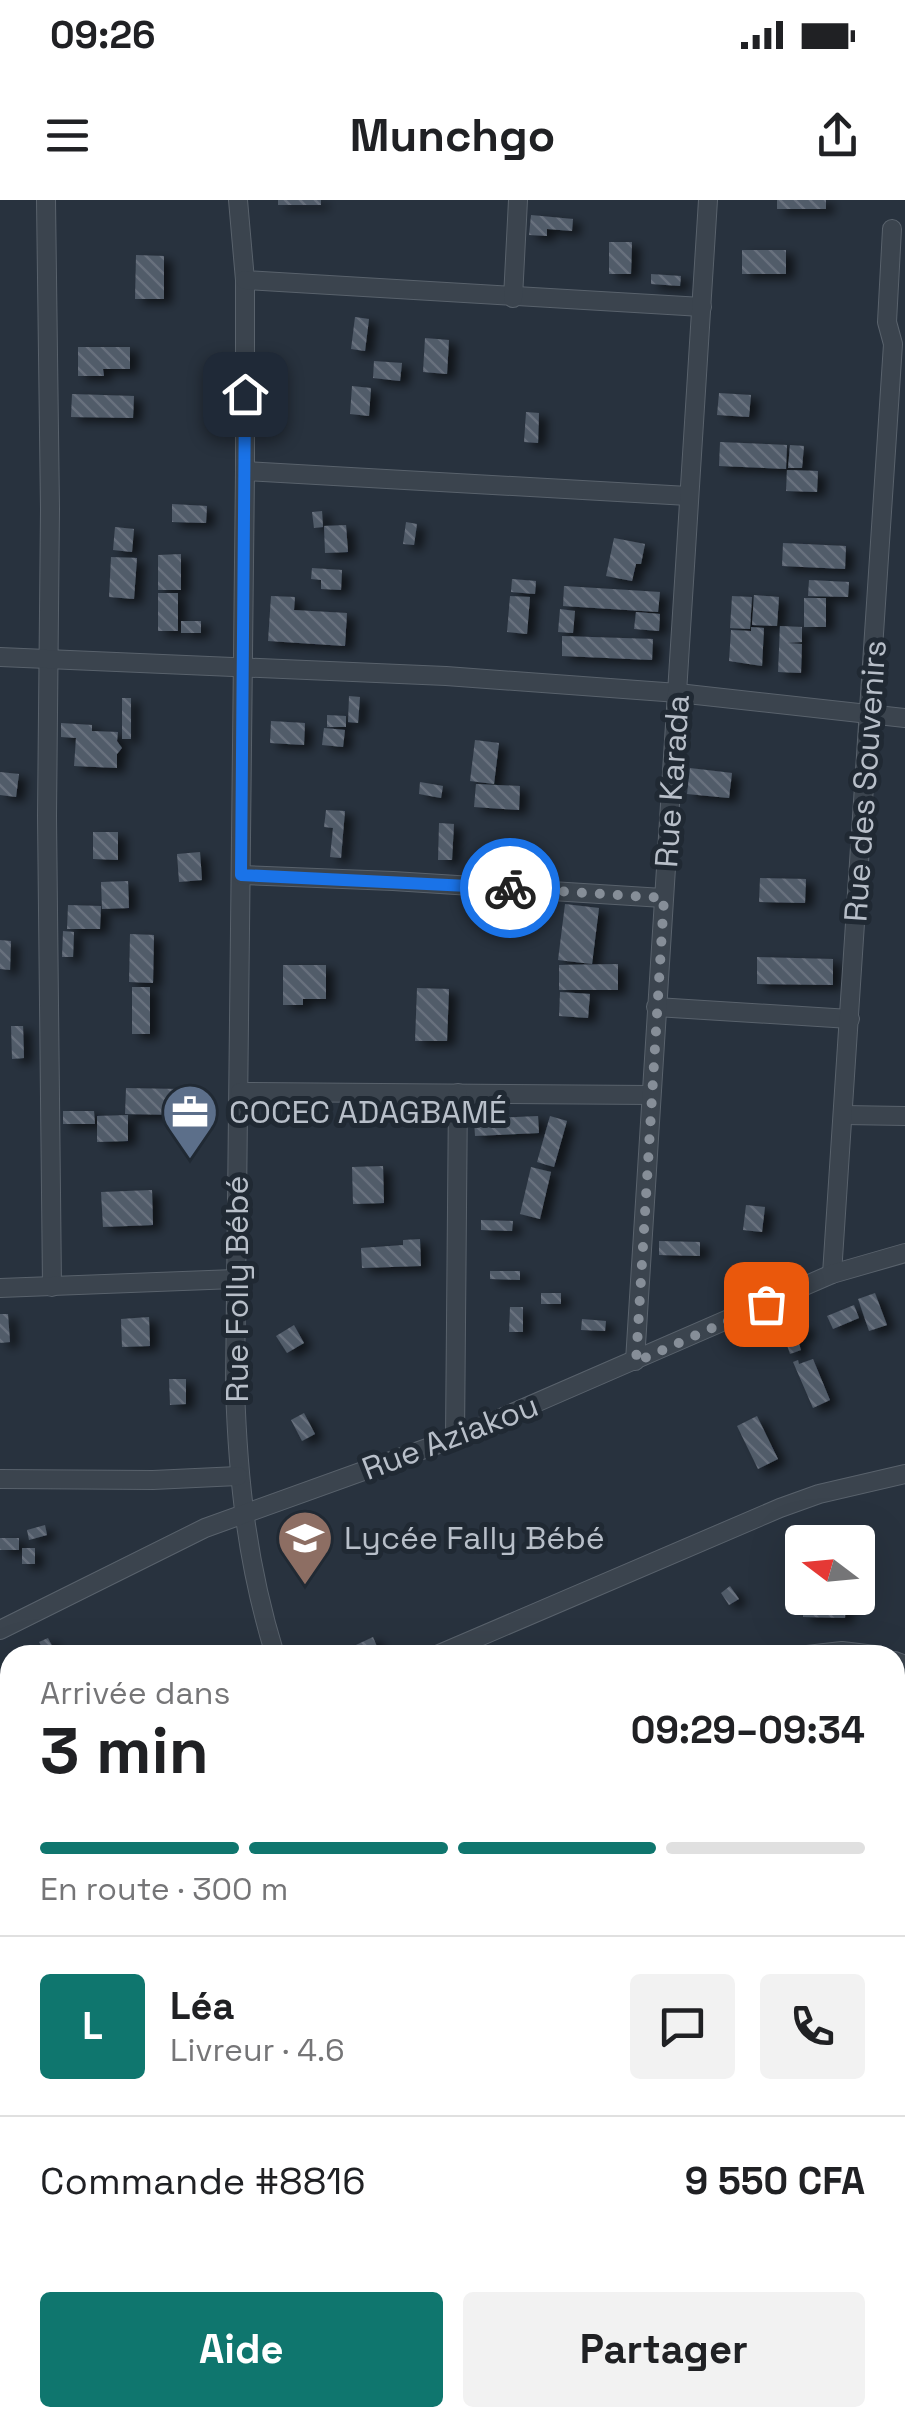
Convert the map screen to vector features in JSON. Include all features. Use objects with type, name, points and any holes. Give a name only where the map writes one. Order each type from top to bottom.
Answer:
[{"type":"street","points":[[46,200],[52,1286]]},
{"type":"street","name":"Rue Folly Bébé","points":[[238,200],[245,280],[240,1092],[235,1279],[238,1476],[273,1645]]},
{"type":"street","points":[[513,298],[518,200]]},
{"type":"street","name":"Rue Karada","points":[[636,1362],[708,200]]},
{"type":"street","name":"Rue des Souvenirs","points":[[832,1274],[868,715],[899,344],[887,322],[892,229]]},
{"type":"street","points":[[245,280],[702,308]]},
{"type":"street","points":[[245,471],[688,496]]},
{"type":"street","points":[[0,657],[446,676],[678,693],[905,718]]},
{"type":"street","points":[[241,875],[393,880],[664,898]]},
{"type":"street","points":[[656,1007],[850,1019]]},
{"type":"street","points":[[240,1092],[650,1096]]},
{"type":"street","points":[[455,1438],[458,1093]]},
{"type":"street","points":[[844,1115],[905,1116]]},
{"type":"street","name":"Rue Aziakou","points":[[0,1630],[204,1528],[455,1438],[832,1274],[905,1253]]},
{"type":"street","points":[[0,1288],[235,1279]]},
{"type":"street","points":[[461,1645],[780,1508],[819,1494],[905,1474]]},
{"type":"street","points":[[0,1479],[238,1476]]},
{"type":"building","points":[[278,200],[321,200],[321,205],[278,205]]},
{"type":"building","points":[[777,200],[826,200],[826,209],[777,209]]},
{"type":"building","points":[[531,215],[573,219],[572,231],[547,229],[547,236],[529,235]]},
{"type":"building","points":[[609,242],[632,242],[631,274],[609,274]]},
{"type":"building","points":[[742,250],[786,250],[786,274],[742,274]]},
{"type":"building","points":[[136,255],[164,256],[164,299],[135,299]]},
{"type":"building","points":[[651,274],[681,276],[680,286],[651,284]]},
{"type":"building","points":[[355,317],[369,319],[365,351],[351,349]]},
{"type":"building","points":[[425,338],[449,340],[447,374],[423,372]]},
{"type":"building","points":[[78,347],[130,347],[130,369],[103,369],[104,376],[78,376]]},
{"type":"building","points":[[374,361],[402,363],[400,381],[373,378]]},
{"type":"building","points":[[352,386],[371,388],[369,416],[350,414]]},
{"type":"building","points":[[719,393],[751,395],[749,417],[717,415]]},
{"type":"building","points":[[72,394],[134,396],[133,418],[71,417]]},
{"type":"building","points":[[526,412],[539,413],[538,443],[524,442]]},
{"type":"building","points":[[720,442],[787,445],[786,469],[719,466]]},
{"type":"building","points":[[790,445],[804,446],[802,468],[788,468]]},
{"type":"building","points":[[787,470],[818,471],[817,492],[786,491]]},
{"type":"building","points":[[172,504],[207,506],[206,523],[172,522]]},
{"type":"building","points":[[322,511],[323,527],[314,528],[312,512]]},
{"type":"building","points":[[406,522],[417,524],[414,545],[403,544]]},
{"type":"building","points":[[346,525],[348,552],[325,553],[324,526]]},
{"type":"building","points":[[115,527],[134,529],[132,552],[113,550]]},
{"type":"building","points":[[614,538],[645,544],[632,581],[606,576]]},
{"type":"building","points":[[783,543],[846,546],[845,569],[782,566]]},
{"type":"building","points":[[181,554],[181,590],[158,590],[158,555]]},
{"type":"building","points":[[111,557],[137,558],[134,599],[109,597]]},
{"type":"building","points":[[312,568],[342,570],[341,590],[321,589],[321,580],[311,579]]},
{"type":"building","points":[[512,579],[536,581],[535,594],[511,592]]},
{"type":"building","points":[[809,580],[849,582],[848,597],[808,596]]},
{"type":"building","points":[[564,586],[660,592],[658,612],[563,606]]},
{"type":"building","points":[[158,593],[178,593],[178,631],[158,631]]},
{"type":"building","points":[[754,595],[779,597],[777,626],[752,625]]},
{"type":"building","points":[[271,596],[295,597],[294,610],[347,613],[345,646],[268,641]]},
{"type":"building","points":[[510,596],[530,597],[527,634],[507,632]]},
{"type":"building","points":[[732,596],[752,597],[750,629],[730,628]]},
{"type":"building","points":[[804,598],[826,598],[826,627],[804,627]]},
{"type":"building","points":[[560,609],[575,611],[573,633],[558,632]]},
{"type":"building","points":[[636,612],[660,614],[659,631],[634,629]]},
{"type":"building","points":[[181,621],[201,621],[201,633],[181,633]]},
{"type":"building","points":[[780,626],[802,627],[802,642],[787,643],[802,644],[801,673],[778,672]]},
{"type":"building","points":[[751,627],[764,628],[762,666],[729,661],[731,630],[751,631]]},
{"type":"building","points":[[562,636],[653,639],[652,660],[562,656]]},
{"type":"building","points":[[349,696],[360,697],[358,723],[348,722]]},
{"type":"building","points":[[122,698],[131,698],[131,739],[122,739]]},
{"type":"building","points":[[327,715],[346,716],[346,727],[327,727]]},
{"type":"building","points":[[271,721],[305,723],[304,745],[270,743]]},
{"type":"building","points":[[61,723],[92,725],[92,731],[118,732],[117,741],[122,748],[117,754],[117,768],[74,766],[76,738],[61,737]]},
{"type":"building","points":[[324,728],[345,730],[343,747],[322,745]]},
{"type":"building","points":[[475,740],[499,743],[494,784],[470,781]]},
{"type":"building","points":[[690,768],[732,773],[729,798],[687,794]]},
{"type":"building","points":[[0,772],[19,774],[16,797],[0,795]]},
{"type":"building","points":[[420,782],[443,786],[441,798],[419,794]]},
{"type":"building","points":[[476,784],[520,786],[519,810],[474,807]]},
{"type":"building","points":[[326,810],[345,811],[341,858],[330,857],[333,828],[324,827]]},
{"type":"building","points":[[439,823],[454,824],[452,860],[438,860]]},
{"type":"building","points":[[93,832],[118,832],[118,860],[93,859]]},
{"type":"building","points":[[200,852],[202,880],[179,882],[177,854]]},
{"type":"building","points":[[760,878],[806,879],[805,903],[759,902]]},
{"type":"building","points":[[128,881],[129,908],[102,909],[101,882]]},
{"type":"building","points":[[565,904],[599,908],[592,964],[558,960]]},
{"type":"building","points":[[68,905],[101,906],[100,929],[67,929]]},
{"type":"building","points":[[63,931],[74,932],[73,957],[62,957]]},
{"type":"building","points":[[130,934],[154,935],[153,983],[129,982]]},
{"type":"building","points":[[0,940],[11,941],[10,970],[0,969]]},
{"type":"building","points":[[757,957],[833,959],[833,985],[757,984]]},
{"type":"building","points":[[618,964],[618,990],[559,990],[559,965]]},
{"type":"building","points":[[283,965],[326,965],[326,999],[303,999],[303,1005],[283,1005]]},
{"type":"building","points":[[132,987],[150,987],[150,1034],[132,1034]]},
{"type":"building","points":[[417,988],[449,989],[447,1041],[415,1041]]},
{"type":"building","points":[[560,992],[590,994],[588,1018],[559,1016]]},
{"type":"building","points":[[11,1026],[23,1026],[24,1058],[12,1059]]},
{"type":"building","points":[[126,1088],[179,1089],[178,1115],[125,1114]]},
{"type":"building","points":[[63,1111],[94,1111],[95,1124],[63,1124]]},
{"type":"building","points":[[128,1115],[128,1141],[97,1142],[97,1116]]},
{"type":"building","points":[[538,1116],[539,1133],[475,1136],[474,1119]]},
{"type":"building","points":[[550,1116],[567,1121],[554,1167],[537,1162]]},
{"type":"building","points":[[383,1166],[384,1203],[353,1204],[352,1167]]},
{"type":"building","points":[[531,1167],[551,1172],[540,1219],[520,1214]]},
{"type":"building","points":[[152,1190],[153,1225],[103,1227],[101,1192]]},
{"type":"building","points":[[746,1205],[765,1207],[762,1232],[743,1230]]},
{"type":"building","points":[[481,1220],[513,1221],[512,1231],[481,1230]]},
{"type":"building","points":[[420,1239],[421,1266],[362,1268],[361,1248],[403,1245],[403,1240]]},
{"type":"building","points":[[659,1241],[700,1242],[700,1256],[659,1255]]},
{"type":"building","points":[[490,1271],[520,1271],[520,1280],[490,1279]]},
{"type":"building","points":[[541,1293],[561,1293],[561,1304],[541,1304]]},
{"type":"building","points":[[875,1293],[887,1325],[869,1331],[858,1299]]},
{"type":"building","points":[[854,1305],[859,1318],[833,1329],[827,1316]]},
{"type":"building","points":[[510,1307],[523,1307],[523,1332],[509,1332]]},
{"type":"building","points":[[0,1314],[8,1314],[10,1342],[0,1343]]},
{"type":"building","points":[[149,1317],[150,1346],[122,1347],[121,1319]]},
{"type":"building","points":[[582,1319],[606,1321],[605,1331],[581,1330]]},
{"type":"building","points":[[804,1324],[807,1334],[797,1338],[801,1350],[790,1354],[782,1331]]},
{"type":"building","points":[[294,1325],[304,1343],[287,1353],[276,1336]]},
{"type":"building","points":[[813,1359],[830,1400],[813,1408],[793,1362]]},
{"type":"building","points":[[169,1379],[186,1379],[186,1404],[170,1405]]},
{"type":"building","points":[[304,1413],[315,1434],[302,1441],[291,1420]]},
{"type":"building","points":[[757,1416],[778,1459],[758,1469],[737,1426]]},
{"type":"building","points":[[45,1525],[47,1535],[29,1540],[27,1530]]},
{"type":"building","points":[[0,1538],[19,1538],[19,1550],[0,1550]]},
{"type":"building","points":[[22,1548],[35,1548],[35,1564],[22,1564]]},
{"type":"building","points":[[730,1586],[739,1599],[729,1605],[721,1593]]},
{"type":"building","points":[[803,1615],[845,1615],[845,1618]]},
{"type":"building","points":[[373,1637],[376,1645],[356,1645]]},
{"type":"way so far","points":[[510,888],[664,898],[636,1362],[766,1304]]},
{"type":"place","name":"COCEC ADAGBAMÉ","points":[[190,1161]]},
{"type":"place","name":"Lycée Fally Bébé","points":[[305,1587]]},
{"type":"route","points":[[245,394],[241,875],[510,888]]}]
